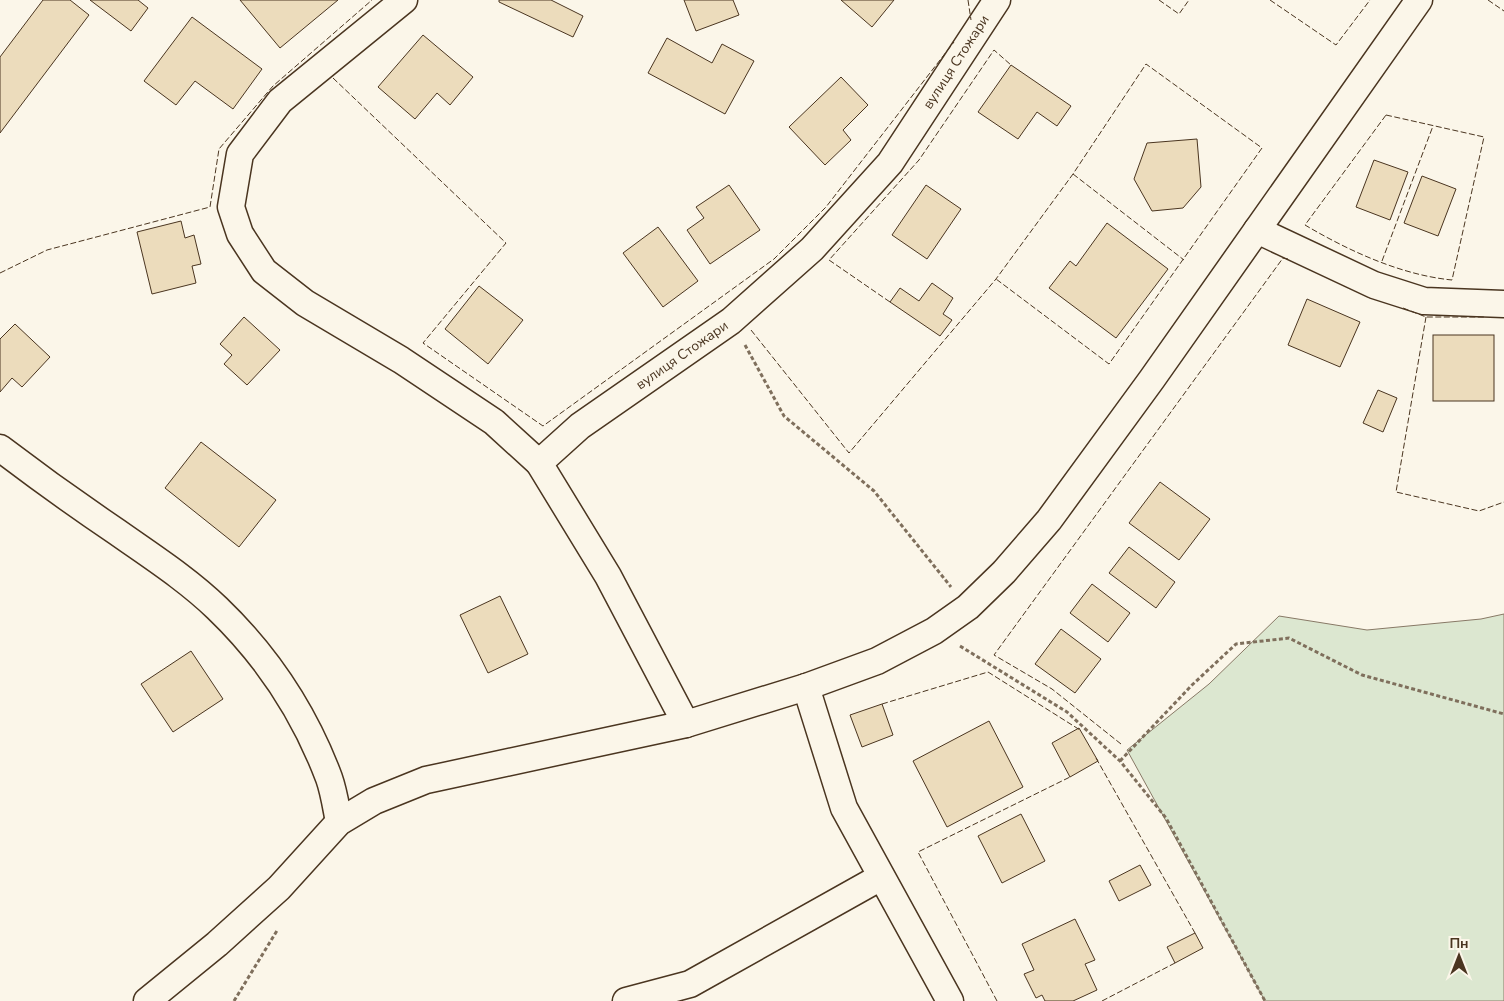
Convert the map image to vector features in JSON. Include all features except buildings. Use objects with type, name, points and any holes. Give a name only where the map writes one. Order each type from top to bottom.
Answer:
[{"type":"street","points":[[404,0],[280,101],[240,154],[231,207],[240,234],[264,271],[305,303],[401,360],[494,422],[539,463],[608,576],[686,724]]},
{"type":"street","name":"вулиця Стожари","points":[[539,463],[580,426],[731,321],[812,248],[890,163],[996,0]]},
{"type":"street","points":[[147,1001],[218,944],[279,888],[339,822],[374,801],[426,780],[686,724],[806,687],[877,661],[934,631],[968,608],[1004,572],[1049,520],[1419,0]]},
{"type":"street","points":[[1257,230],[1374,285],[1424,301],[1504,304]]},
{"type":"street","points":[[0,448],[53,489],[174,571],[217,607],[250,643],[280,681],[305,724],[329,779],[339,822]]},
{"type":"street","points":[[806,687],[844,808],[950,1001]]},
{"type":"street","points":[[626,1001],[690,984],[881,878]]},
{"type":"path","points":[[731,321],[784,416],[874,491],[968,608]]},
{"type":"path","points":[[934,631],[1067,712],[1120,760],[1166,818],[1265,1001]]},
{"type":"path","points":[[1120,760],[1192,685],[1236,644],[1289,638],[1362,675],[1504,714]]},
{"type":"green space","points":[[1504,614],[1504,1001],[1265,1001],[1127,750],[1209,684],[1279,616],[1367,630],[1481,619]]},
{"type":"fence","points":[[0,273],[47,250],[210,207],[219,149],[273,86],[372,0]]},
{"type":"fence","points":[[968,0],[971,20]]},
{"type":"fence","points":[[1159,0],[1179,14],[1189,0]]},
{"type":"fence","points":[[1270,0],[1336,45],[1370,0]]},
{"type":"fence","points":[[1488,0],[1504,11]]},
{"type":"fence","points":[[333,78],[506,243],[423,343],[543,426],[774,259],[826,207],[954,42]]},
{"type":"fence","points":[[890,302],[829,260],[919,160],[994,50],[1011,65]]},
{"type":"fence","points":[[751,330],[849,453],[996,279],[1073,174],[1146,64],[1262,148],[1109,364],[996,279]]},
{"type":"fence","points":[[1386,115],[1484,137],[1452,280],[1414,273],[1357,253],[1305,225],[1386,115]]},
{"type":"fence","points":[[1382,261],[1433,126]]},
{"type":"fence","points":[[1073,174],[1184,260]]},
{"type":"fence","points":[[1121,744],[1052,689],[994,655],[1283,258],[1288,259]]},
{"type":"fence","points":[[1403,308],[1426,317],[1486,317]]},
{"type":"fence","points":[[1426,317],[1396,492],[1479,511],[1504,502]]},
{"type":"fence","points":[[882,704],[988,672],[1080,730]]},
{"type":"fence","points":[[1096,758],[1195,933]]},
{"type":"fence","points":[[997,1001],[918,852],[1070,777]]},
{"type":"fence","points":[[1102,1001],[1175,963]]}]
